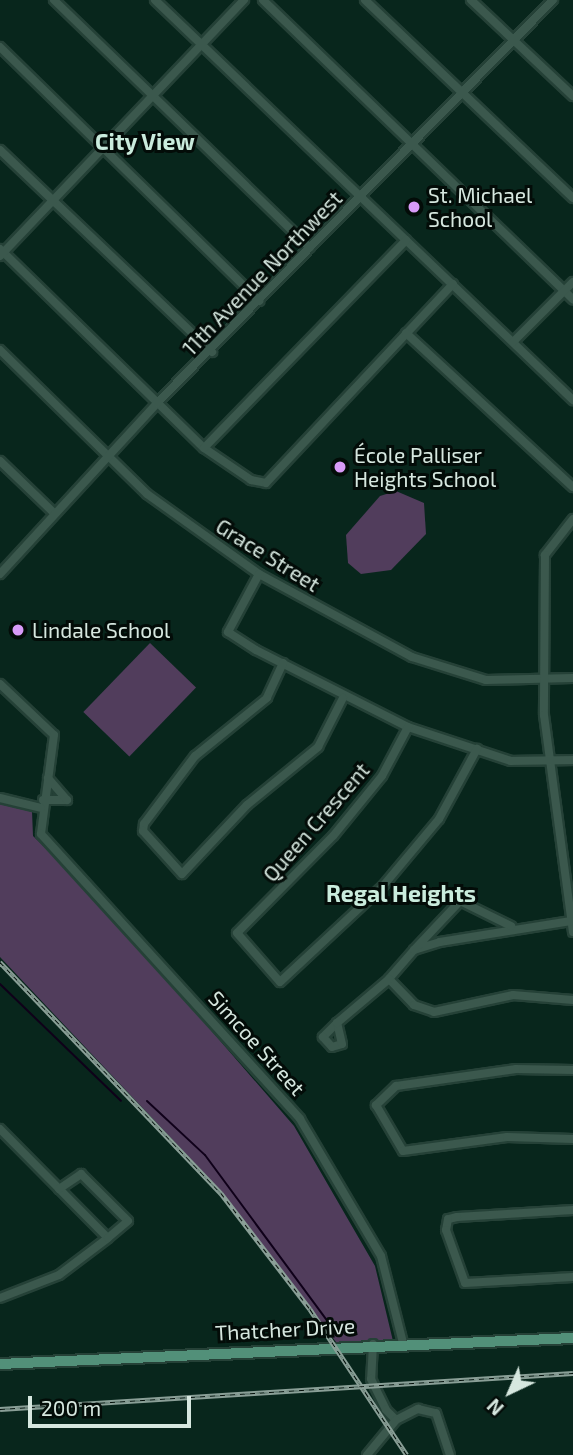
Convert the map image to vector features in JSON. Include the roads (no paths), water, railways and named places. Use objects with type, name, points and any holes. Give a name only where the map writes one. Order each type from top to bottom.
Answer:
[{"type":"main road","name":"Thatcher Drive","points":[[0,1364],[373,1344],[573,1338]]},
{"type":"street","points":[[54,0],[310,248]]},
{"type":"street","points":[[156,0],[573,400]]},
{"type":"street","points":[[244,0],[1,253],[204,448],[251,480],[266,483],[453,284]]},
{"type":"street","points":[[263,0],[573,299]]},
{"type":"street","points":[[365,0],[573,198]]},
{"type":"street","points":[[471,0],[573,96]]},
{"type":"street","name":"11th Avenue Northwest","points":[[0,573],[53,512],[157,403],[212,352],[553,0]]},
{"type":"street","points":[[0,47],[260,301]]},
{"type":"street","points":[[0,150],[212,352]]},
{"type":"street","points":[[204,448],[406,240]]},
{"type":"street","points":[[513,342],[573,282]]},
{"type":"street","points":[[406,333],[573,488]]},
{"type":"street","name":"Grace Street","points":[[0,351],[109,453],[147,494],[259,574],[412,657],[486,680],[545,681],[573,678]]},
{"type":"street","points":[[0,461],[53,512]]},
{"type":"street","points":[[573,519],[545,555],[547,761],[573,932]]},
{"type":"street","points":[[259,574],[228,632],[343,698],[408,727],[511,761],[573,760]]},
{"type":"street","points":[[283,663],[267,698],[195,756],[144,824],[143,831],[182,874],[247,805],[318,747],[343,698]]},
{"type":"street","name":"Simcoe Street","points":[[0,684],[54,735],[42,804],[41,834],[300,1119],[381,1256],[403,1343]]},
{"type":"street","name":"Queen Crescent","points":[[408,727],[382,776],[333,836],[237,933],[280,982],[383,886],[439,819],[477,749]]},
{"type":"street","points":[[0,798],[42,804],[67,800],[48,778]]},
{"type":"street","points":[[337,1023],[388,979],[460,901],[511,926]]},
{"type":"street","points":[[414,950],[511,926],[571,921]]},
{"type":"street","points":[[388,979],[414,1005],[433,1013],[513,995],[573,1000]]},
{"type":"street","points":[[573,1070],[516,1069],[396,1086],[376,1105],[403,1151],[507,1137],[573,1139]]},
{"type":"street","points":[[0,1129],[108,1238]]},
{"type":"street","points":[[0,1298],[59,1275],[128,1221],[81,1174],[59,1189]]},
{"type":"street","points":[[573,1210],[457,1217],[448,1219],[446,1230],[465,1283],[573,1277]]},
{"type":"street","points":[[373,1344],[374,1392],[396,1420]]},
{"type":"street","points":[[367,1455],[396,1420],[418,1409],[436,1413],[450,1455]]},
{"type":"waterway","points":[[0,984],[121,1101]]},
{"type":"waterway","points":[[147,1101],[205,1155],[334,1330]]},
{"type":"railway","points":[[0,962],[221,1193],[310,1309],[407,1455]]},
{"type":"railway","points":[[0,1409],[573,1373]]},
{"type":"place","name":"St. Michael School","points":[[414,207]]},
{"type":"place","name":"École Palliser Heights School","points":[[340,467]]},
{"type":"place","name":"Lindale School","points":[[18,630]]},
{"type":"district","name":"City View","points":[[145,141]]},
{"type":"district","name":"Regal Heights","points":[[401,893]]}]
